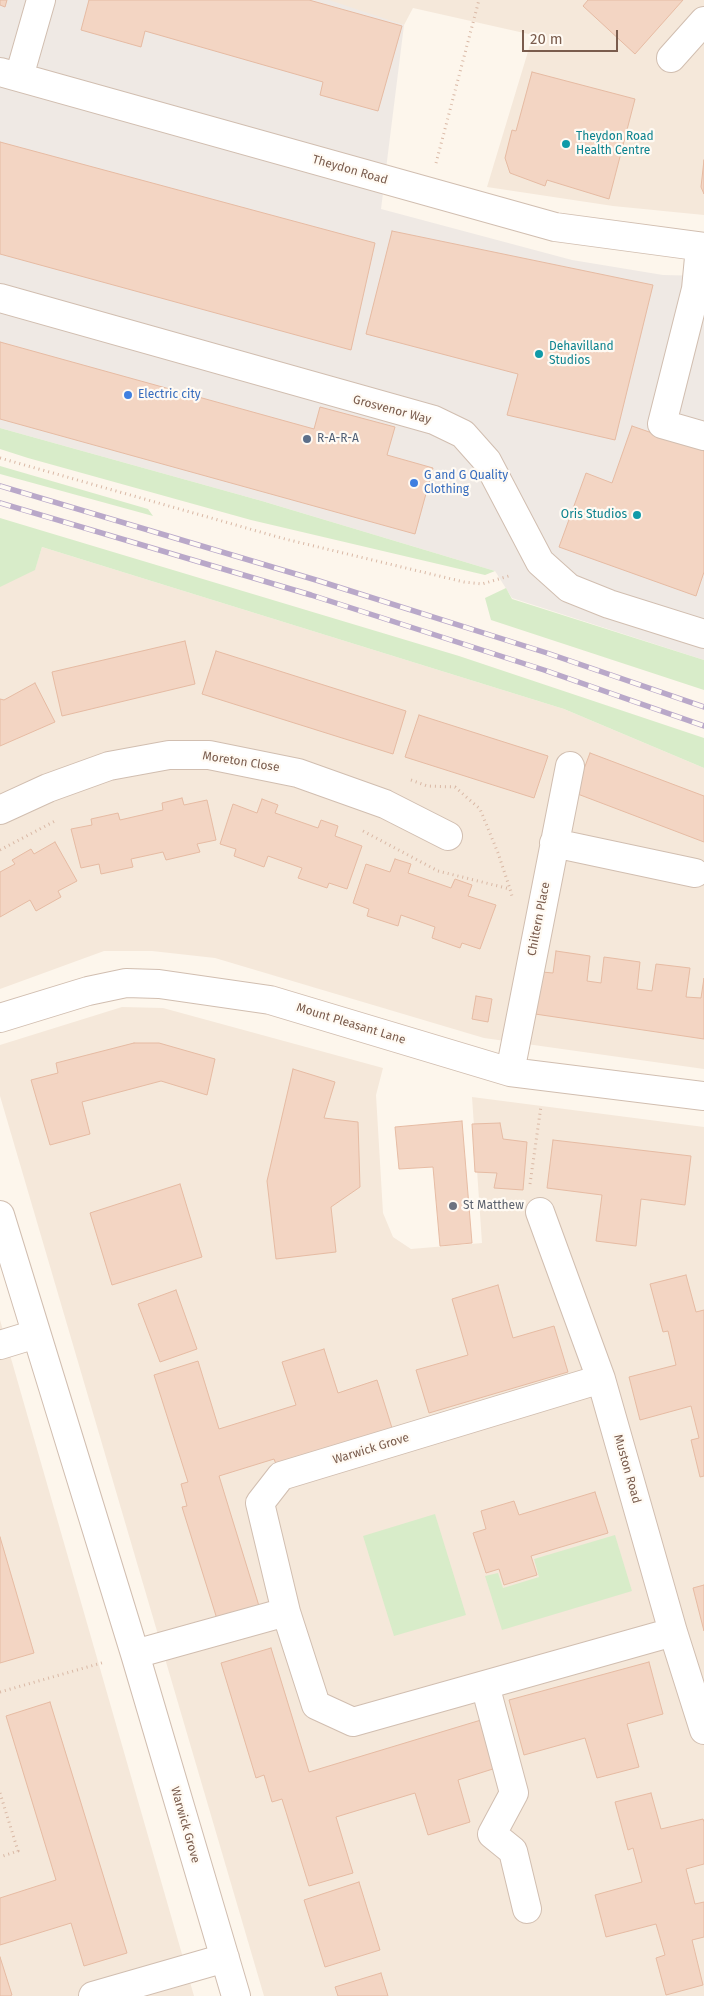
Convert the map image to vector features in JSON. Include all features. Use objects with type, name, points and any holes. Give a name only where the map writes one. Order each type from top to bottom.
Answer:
[{"type":"street","points":[[10,75],[41,0]]},
{"type":"street","points":[[670,58],[704,22]]},
{"type":"street","name":"Theydon Road","points":[[10,75],[555,227],[702,247]]},
{"type":"street","points":[[702,247],[696,289],[662,424],[704,436]]},
{"type":"street","name":"Grosvenor Way","points":[[0,298],[434,420],[464,434],[487,461],[540,562],[569,588],[609,604],[704,634]]},
{"type":"street","name":"Moreton Close","points":[[0,810],[48,788],[109,766],[169,755],[209,755],[298,773],[385,804],[448,836]]},
{"type":"street","name":"Chiltern Place","points":[[510,1072],[570,766]]},
{"type":"street","points":[[554,844],[696,873]]},
{"type":"street","name":"Mount Pleasant Lane","points":[[0,1018],[88,991],[126,983],[159,984],[270,1000],[510,1072],[704,1096]]},
{"type":"street","name":"Muston Road","points":[[540,1212],[601,1380],[673,1632],[704,1730]]},
{"type":"street","name":"Warwick Grove","points":[[0,1215],[135,1654],[236,1996]]},
{"type":"street","points":[[0,1345],[36,1334]]},
{"type":"street","name":"Warwick Grove","points":[[601,1380],[281,1476],[260,1503],[286,1612],[316,1706],[353,1722],[673,1632]]},
{"type":"street","points":[[135,1654],[286,1612]]},
{"type":"street","points":[[485,1685],[514,1794],[492,1834],[512,1851],[527,1909]]},
{"type":"street","points":[[93,1996],[225,1958]]},
{"type":"path","points":[[428,193],[480,0]]},
{"type":"path","points":[[0,458],[285,539],[464,582],[482,584],[501,580],[540,562]]},
{"type":"path","points":[[0,850],[58,820]]},
{"type":"path","points":[[354,826],[438,871],[510,889],[513,898]]},
{"type":"path","points":[[540,1212],[530,1188],[544,1076]]},
{"type":"path","points":[[0,1692],[135,1654]]},
{"type":"path","points":[[0,1793],[18,1851],[0,1856]]},
{"type":"shaded area","points":[[0,0],[329,0],[404,25],[381,209],[572,260],[663,275],[704,276],[704,660],[512,598],[495,571],[262,501],[0,428]]},
{"type":"shaded area","points":[[316,0],[704,0],[704,215],[613,206],[487,187],[533,35],[413,8],[404,25]]},
{"type":"shaded area","points":[[42,547],[564,709],[704,768],[704,1069],[484,1038],[215,958],[152,951],[104,951],[0,989],[0,558],[35,569]]},
{"type":"shaded area","points":[[122,1007],[163,1008],[383,1068],[376,1095],[383,1213],[393,1237],[411,1249],[482,1243],[472,1097],[704,1127],[704,1996],[264,1996],[0,1096],[0,1045]]},
{"type":"shaded area","points":[[0,1320],[194,1996],[0,1996]]},
{"type":"green space","points":[[0,428],[262,501],[495,571],[485,575],[251,520],[28,458],[0,449]]},
{"type":"green space","points":[[0,466],[148,509],[153,516],[0,474]]},
{"type":"green space","points":[[0,518],[459,656],[704,738],[704,768],[564,709],[42,547],[35,570],[0,587]]},
{"type":"green space","points":[[506,588],[512,599],[704,660],[704,690],[491,620],[485,598]]},
{"type":"green space","points":[[435,1514],[466,1615],[394,1636],[363,1536]]},
{"type":"green space","points":[[615,1535],[632,1591],[502,1630],[485,1576],[498,1573],[503,1588],[539,1577],[534,1559]]},
{"type":"building","points":[[0,0],[7,0],[5,7],[0,5]]},
{"type":"building","points":[[89,0],[309,0],[402,26],[378,111],[320,95],[323,82],[145,31],[141,47],[81,30]]},
{"type":"building","points":[[588,0],[683,0],[635,54],[583,6]]},
{"type":"building","name":"Theydon Road Health Centre","points":[[532,72],[635,99],[609,199],[547,180],[545,186],[510,173],[505,158],[512,130],[516,131]]},
{"type":"building","points":[[0,142],[375,243],[351,350],[0,254]]},
{"type":"building","points":[[704,160],[704,194],[701,187]]},
{"type":"building","name":"Dehavilland Studios","points":[[392,231],[653,285],[615,440],[507,415],[518,374],[366,334]]},
{"type":"building","points":[[0,342],[314,429],[320,407],[395,427],[387,455],[433,468],[415,534],[0,419]]},
{"type":"building","name":"Oris Studios","points":[[632,426],[704,451],[704,572],[696,596],[559,547],[586,473],[612,483]]},
{"type":"building","points":[[185,641],[195,684],[62,716],[52,672]]},
{"type":"building","points":[[216,651],[406,711],[393,754],[202,694]]},
{"type":"building","points":[[35,683],[55,722],[0,746],[0,699],[4,700]]},
{"type":"building","points":[[419,715],[548,756],[534,798],[405,757]]},
{"type":"building","points":[[590,753],[704,796],[704,842],[575,793]]},
{"type":"building","points":[[182,798],[184,805],[207,800],[216,840],[197,844],[200,852],[166,860],[163,852],[131,859],[133,867],[101,874],[99,864],[81,868],[71,829],[92,825],[91,819],[118,813],[120,820],[163,810],[162,803]]},
{"type":"building","points":[[262,799],[278,805],[275,813],[318,828],[321,820],[338,826],[335,836],[362,846],[347,889],[329,883],[327,888],[298,878],[302,868],[268,856],[264,867],[234,856],[236,849],[220,844],[233,804],[257,813]]},
{"type":"building","points":[[55,842],[77,881],[58,891],[61,897],[36,911],[30,900],[0,917],[0,872],[15,864],[12,860],[31,849],[34,854]]},
{"type":"building","points":[[395,859],[411,864],[408,873],[451,888],[455,879],[472,885],[468,896],[496,905],[480,949],[462,943],[460,948],[432,938],[435,927],[401,915],[398,926],[367,916],[369,909],[353,903],[366,864],[390,872]]},
{"type":"building","points":[[556,951],[590,956],[587,981],[601,983],[604,957],[640,962],[637,989],[652,991],[656,964],[690,968],[686,997],[701,998],[704,978],[704,1039],[535,1014],[542,972],[553,973]]},
{"type":"building","points":[[476,996],[492,999],[488,1022],[472,1019]]},
{"type":"building","points":[[134,1043],[159,1043],[215,1059],[207,1095],[161,1081],[82,1102],[90,1134],[50,1145],[31,1080],[58,1073],[56,1063]]},
{"type":"building","points":[[293,1069],[335,1082],[324,1118],[358,1122],[360,1187],[331,1207],[336,1252],[276,1259],[267,1181]]},
{"type":"building","name":"St Matthew","points":[[462,1121],[472,1243],[440,1246],[433,1167],[399,1169],[395,1127]]},
{"type":"building","points":[[500,1123],[503,1139],[527,1142],[523,1190],[494,1188],[497,1173],[475,1172],[472,1124]]},
{"type":"building","points":[[553,1140],[691,1156],[685,1205],[641,1199],[636,1246],[596,1241],[602,1195],[547,1188]]},
{"type":"building","points":[[180,1184],[202,1257],[112,1285],[90,1213]]},
{"type":"building","points":[[686,1275],[696,1312],[704,1310],[704,1476],[700,1477],[691,1440],[699,1438],[691,1406],[640,1420],[629,1377],[676,1365],[668,1331],[663,1332],[650,1284]]},
{"type":"building","points":[[498,1285],[513,1338],[554,1326],[568,1372],[429,1413],[416,1370],[468,1355],[452,1299]]},
{"type":"building","points":[[176,1290],[197,1349],[160,1362],[138,1304]]},
{"type":"building","points":[[324,1349],[338,1393],[377,1380],[392,1428],[276,1464],[274,1459],[219,1476],[259,1606],[217,1619],[182,1507],[187,1506],[181,1484],[188,1482],[154,1375],[198,1361],[219,1429],[296,1405],[282,1362]]},
{"type":"building","points":[[595,1492],[608,1533],[531,1556],[537,1575],[504,1585],[499,1569],[486,1573],[473,1533],[486,1529],[481,1511],[514,1501],[519,1515]]},
{"type":"building","points":[[0,1537],[34,1653],[0,1663]]},
{"type":"building","points":[[704,1585],[704,1631],[693,1588]]},
{"type":"building","points":[[271,1648],[309,1772],[481,1720],[496,1768],[458,1780],[470,1822],[428,1835],[415,1793],[336,1817],[353,1873],[309,1886],[282,1799],[272,1802],[264,1775],[256,1778],[221,1663]]},
{"type":"building","points":[[649,1662],[663,1714],[627,1724],[639,1767],[597,1778],[585,1738],[524,1755],[509,1700]]},
{"type":"building","points":[[50,1702],[127,1953],[84,1966],[71,1923],[0,1945],[0,1898],[56,1880],[6,1716]]},
{"type":"building","points":[[651,1793],[661,1829],[703,1819],[704,1822],[704,1864],[686,1869],[695,1904],[704,1902],[704,1937],[692,1940],[703,1985],[666,1995],[656,1958],[665,1955],[656,1924],[606,1937],[595,1895],[642,1882],[633,1848],[628,1850],[615,1802]]},
{"type":"building","points":[[359,1882],[380,1950],[325,1967],[304,1900]]},
{"type":"building","points":[[0,1957],[12,1995],[10,1996],[0,1996]]},
{"type":"building","points":[[381,1973],[388,1996],[338,1996],[335,1987]]},
{"type":"railway","points":[[0,486],[316,580],[547,653],[704,707]]},
{"type":"railway","points":[[0,503],[311,595],[544,670],[704,726]]},
{"type":"place","name":"Theydon Road Health Centre","points":[[566,144]]},
{"type":"place","name":"Dehavilland Studios","points":[[539,354]]},
{"type":"place","name":"Electric city","points":[[128,395]]},
{"type":"place","name":"R-A-R-A","points":[[307,439]]},
{"type":"place","name":"G and G Quality Clothing","points":[[414,483]]},
{"type":"place","name":"Oris Studios","points":[[637,515]]},
{"type":"place","name":"St Matthew","points":[[453,1206]]}]
